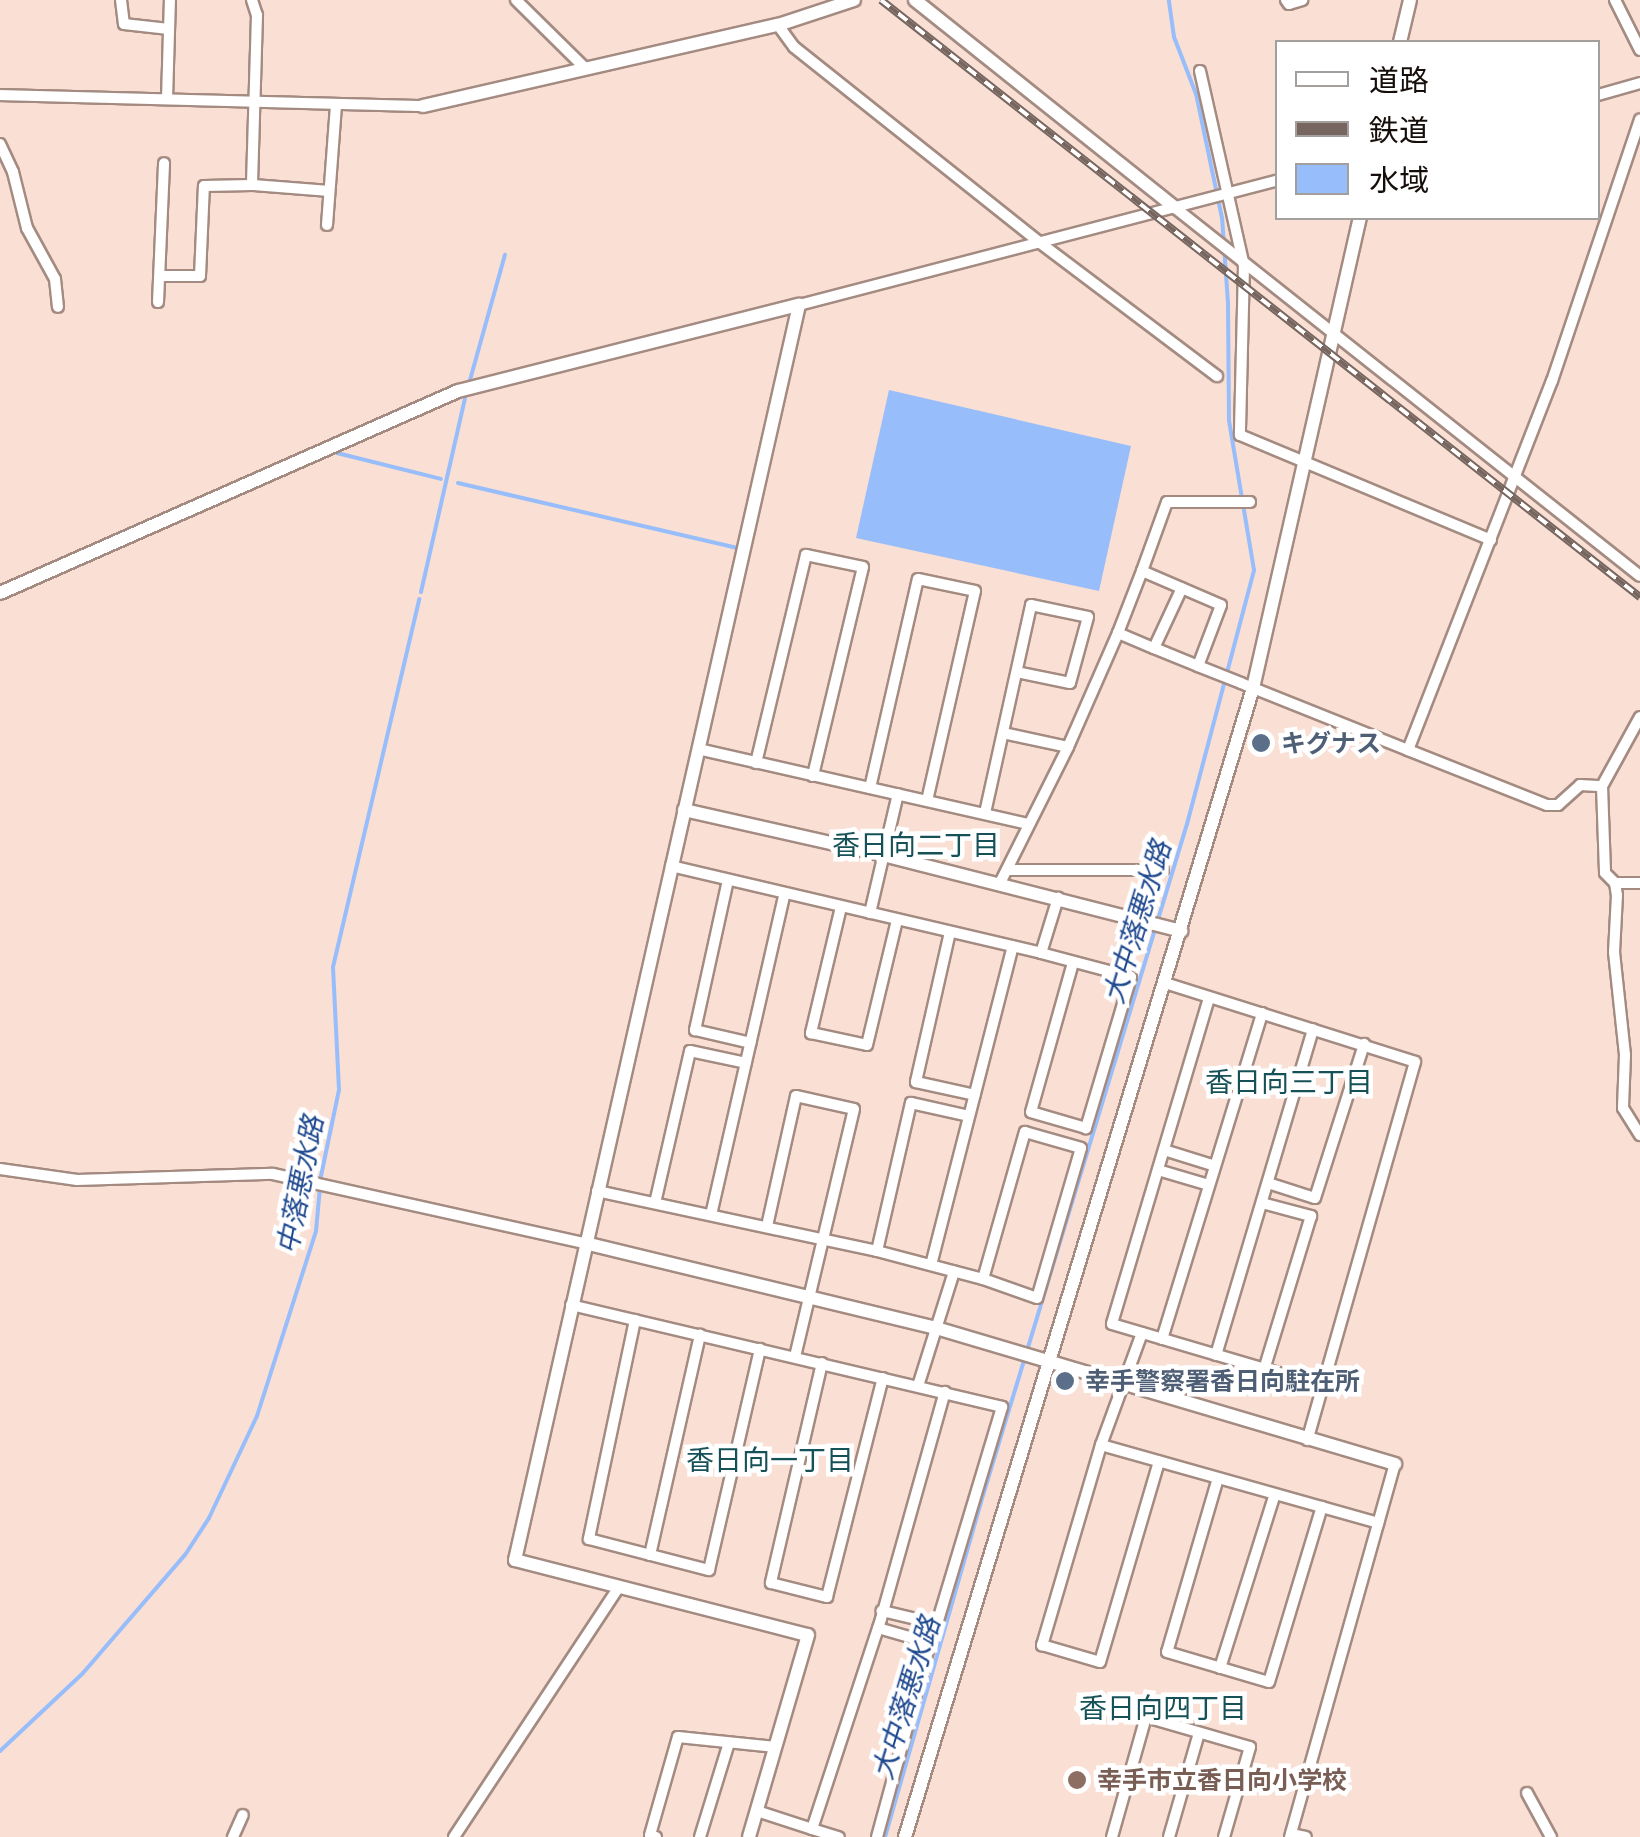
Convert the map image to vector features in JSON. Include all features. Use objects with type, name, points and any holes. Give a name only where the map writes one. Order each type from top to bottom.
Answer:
[{"type":"street","points":[[121,0],[124,24],[169,29]]},
{"type":"street","points":[[167,100],[170,0]]},
{"type":"street","points":[[252,0],[257,16],[252,185]]},
{"type":"street","points":[[516,0],[585,68]]},
{"type":"street","points":[[0,94],[423,106],[778,25],[851,0]]},
{"type":"street","points":[[915,0],[1218,245],[1640,576]]},
{"type":"street","points":[[1286,0],[1302,0]]},
{"type":"street","points":[[1400,40],[1410,0]]},
{"type":"street","points":[[1616,0],[1640,50]]},
{"type":"street","points":[[778,25],[794,46],[1040,242],[1218,376]]},
{"type":"street","points":[[1200,71],[1241,263],[1240,435],[1491,540]]},
{"type":"street","points":[[1600,94],[1640,83]]},
{"type":"street","points":[[327,226],[336,106]]},
{"type":"street","points":[[1408,750],[1516,479],[1640,120]]},
{"type":"street","points":[[0,144],[13,172],[27,228],[55,279],[58,307]]},
{"type":"street","points":[[158,302],[164,163]]},
{"type":"street","points":[[0,593],[458,391],[1275,181]]},
{"type":"street","points":[[160,276],[200,276],[204,186],[328,191]]},
{"type":"street","points":[[905,1837],[1035,1355],[1181,931],[1305,465],[1360,220]]},
{"type":"street","points":[[749,1837],[808,1635],[515,1560],[799,305]]},
{"type":"street","points":[[1000,883],[1068,748],[1118,634],[1167,502],[1250,502]]},
{"type":"street","points":[[756,763],[806,554],[862,567],[813,776]]},
{"type":"street","points":[[1142,571],[1221,605],[1198,666]]},
{"type":"street","points":[[870,788],[918,579],[975,591],[927,801]]},
{"type":"street","points":[[1154,648],[1182,588]]},
{"type":"street","points":[[985,813],[1031,605],[1088,617],[1070,683],[1017,672]]},
{"type":"street","points":[[1118,634],[1546,805],[1558,805],[1580,785],[1602,786]]},
{"type":"street","points":[[1640,716],[1602,786],[1604,873],[1615,882],[1640,883]]},
{"type":"street","points":[[1003,732],[1068,748]]},
{"type":"street","points":[[698,748],[1029,824]]},
{"type":"street","points":[[870,913],[898,794]]},
{"type":"street","points":[[684,810],[1000,883],[1181,931]]},
{"type":"street","points":[[671,866],[1042,953],[1130,977],[1086,1128],[1031,1112],[1073,963]]},
{"type":"street","points":[[1007,870],[1163,870]]},
{"type":"street","points":[[728,880],[695,1030],[751,1043]]},
{"type":"street","points":[[1615,882],[1614,952],[1626,1054],[1624,1108],[1640,1135]]},
{"type":"street","points":[[712,1215],[785,893]]},
{"type":"street","points":[[1042,953],[1058,898]]},
{"type":"street","points":[[841,907],[811,1034],[867,1045],[897,920]]},
{"type":"street","points":[[950,932],[916,1082],[974,1095]]},
{"type":"street","points":[[930,1265],[1013,946]]},
{"type":"street","points":[[1165,983],[1415,1062],[1307,1440]]},
{"type":"street","points":[[1209,998],[1112,1324],[1322,1386]]},
{"type":"street","points":[[1162,1339],[1262,1014]]},
{"type":"street","points":[[1216,1355],[1313,1028]]},
{"type":"street","points":[[1268,1183],[1315,1198],[1364,1044]]},
{"type":"street","points":[[655,1203],[690,1050],[746,1063]]},
{"type":"street","points":[[767,1226],[796,1096],[854,1109],[796,1357]]},
{"type":"street","points":[[877,1251],[911,1103],[969,1116]]},
{"type":"street","points":[[597,1191],[877,1251],[983,1279],[1036,1298],[1080,1148],[1025,1132],[983,1279]]},
{"type":"street","points":[[1164,1150],[1215,1166]]},
{"type":"street","points":[[0,1169],[77,1180],[273,1174],[810,1295],[1035,1355],[1395,1464],[1291,1836],[1306,1837]]},
{"type":"street","points":[[1158,1170],[1209,1185]]},
{"type":"street","points":[[1262,1203],[1311,1216],[1264,1370]]},
{"type":"street","points":[[918,1386],[954,1272]]},
{"type":"street","points":[[571,1305],[1002,1407],[936,1624],[882,1611]]},
{"type":"street","points":[[635,1320],[588,1539],[709,1570],[760,1349]]},
{"type":"street","points":[[1142,1333],[1101,1445],[1042,1645],[1100,1662],[1159,1462]]},
{"type":"street","points":[[650,1555],[700,1335]]},
{"type":"street","points":[[822,1364],[771,1583],[827,1597],[883,1378]]},
{"type":"street","points":[[812,1829],[878,1628],[946,1392]]},
{"type":"street","points":[[1101,1445],[1378,1523]]},
{"type":"street","points":[[1218,1478],[1167,1652],[1270,1682],[1322,1507]]},
{"type":"street","points":[[1220,1668],[1275,1494]]},
{"type":"street","points":[[454,1837],[618,1588]]},
{"type":"street","points":[[876,1837],[930,1643],[878,1628]]},
{"type":"street","points":[[1112,1837],[1146,1717],[1250,1748],[1224,1837]]},
{"type":"street","points":[[1169,1837],[1200,1733]]},
{"type":"street","points":[[656,1837],[650,1835],[678,1737],[775,1748]]},
{"type":"street","points":[[700,1837],[729,1742]]},
{"type":"street","points":[[1526,1793],[1551,1837]]},
{"type":"street","points":[[756,1811],[839,1837]]},
{"type":"street","points":[[234,1837],[243,1815]]},
{"type":"water","points":[[889,390],[1131,446],[1099,591],[856,538]]},
{"type":"waterway","name":"大中落悪水路","points":[[885,1837],[981,1502],[1187,824],[1254,570],[1229,420],[1228,303],[1222,218],[1196,94],[1174,37],[1169,0]]},
{"type":"waterway","name":"中落悪水路","points":[[470,380],[505,255]]},
{"type":"waterway","name":"中落悪水路","points":[[421,592],[465,399]]},
{"type":"waterway","points":[[337,453],[441,479]]},
{"type":"waterway","points":[[458,483],[738,548]]},
{"type":"waterway","name":"中落悪水路","points":[[0,1751],[83,1673],[185,1555],[209,1518],[257,1416],[316,1231],[321,1176],[339,1090],[333,967],[419,599]]},
{"type":"railway","points":[[881,0],[1640,597]]},
{"type":"place","name":"キグナス","points":[[1261,743]]},
{"type":"place","name":"幸手警察署香日向駐在所","points":[[1065,1381]]},
{"type":"place","name":"幸手市立香日向小学校","points":[[1077,1780]]},
{"type":"district","name":"香日向二丁目","points":[[916,845]]},
{"type":"district","name":"香日向三丁目","points":[[1289,1082]]},
{"type":"district","name":"香日向一丁目","points":[[770,1460]]},
{"type":"district","name":"香日向四丁目","points":[[1163,1708]]}]
